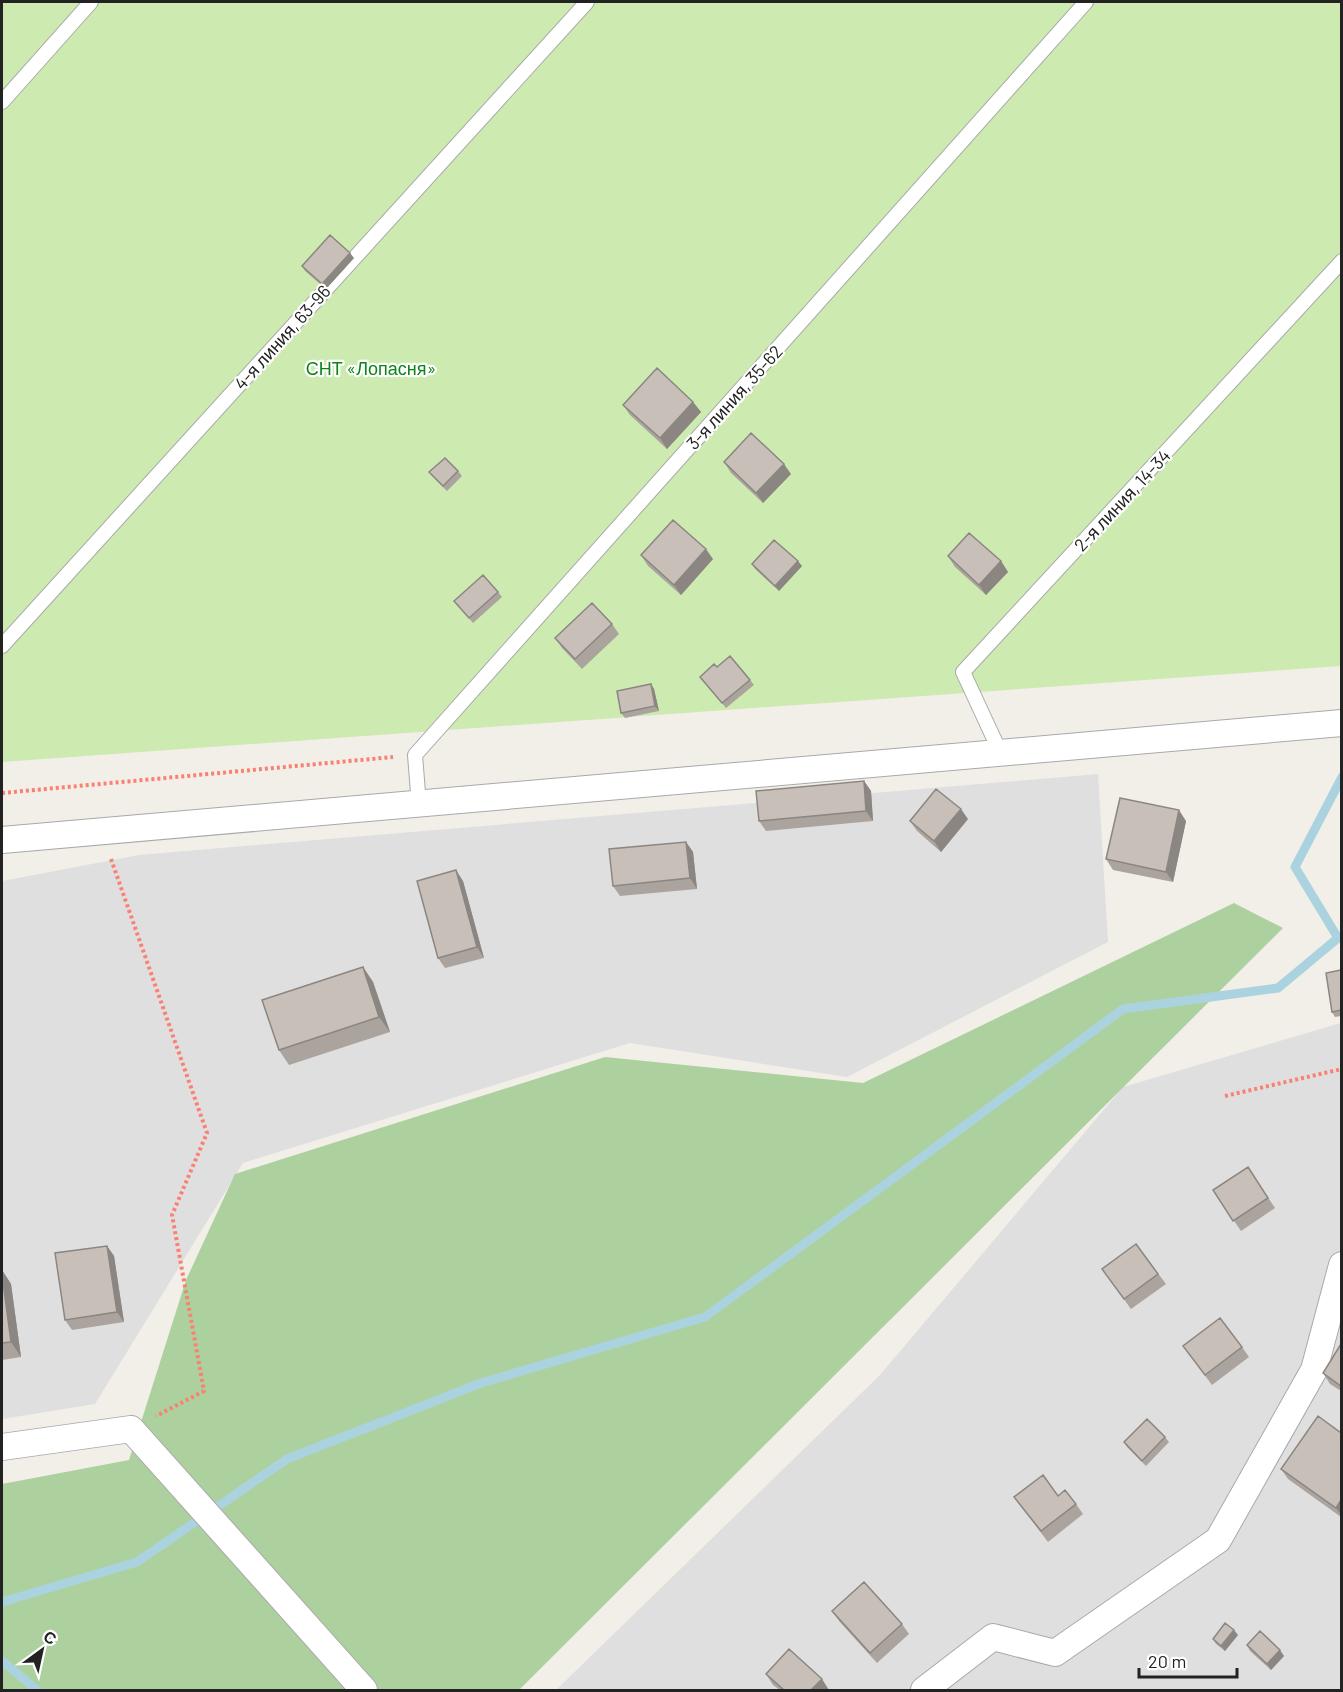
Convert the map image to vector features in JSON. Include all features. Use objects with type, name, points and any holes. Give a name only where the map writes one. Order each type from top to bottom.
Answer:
[{"type":"street","points":[[2,840],[1341,723]]},
{"type":"street","points":[[924,1690],[993,1637],[1055,1653],[1218,1540],[1314,1370],[1341,1265]]},
{"type":"street","points":[[2,1447],[131,1429],[364,1690]]},
{"type":"lane","points":[[2,102],[91,2]]},
{"type":"lane","name":"4-я линия, 63-96","points":[[2,646],[586,2]]},
{"type":"lane","name":"3-я линия, 35-62","points":[[415,755],[1086,2]]},
{"type":"lane","name":"2-я линия, 14-34","points":[[1001,754],[963,672],[1341,261]]},
{"type":"lane","points":[[415,755],[419,805]]},
{"type":"path","points":[[2,793],[415,755]]},
{"type":"path","points":[[102,833],[207,1133],[172,1215],[204,1391],[131,1429]]},
{"type":"path","points":[[1225,1096],[1341,1069]]},
{"type":"shaded area","points":[[1098,774],[1108,942],[847,1077],[630,1043],[243,1163],[95,1404],[2,1419],[2,881],[139,855]]},
{"type":"shaded area","points":[[1341,1023],[1341,1690],[556,1690],[880,1375],[1123,1087]]},
{"type":"green space","name":"СНТ «Лопасня»","points":[[2,2],[1341,2],[1341,666],[2,762]]},
{"type":"green space","points":[[1234,903],[1283,928],[519,1690],[2,1690],[2,1484],[129,1460],[186,1280],[235,1174],[605,1057],[863,1083]]},
{"type":"building","points":[[330,235],[350,253],[322,284],[302,266]]},
{"type":"building","points":[[657,368],[693,402],[660,438],[623,405]]},
{"type":"building","points":[[751,433],[784,464],[756,493],[724,462]]},
{"type":"building","points":[[445,458],[458,471],[443,486],[429,472]]},
{"type":"building","points":[[673,520],[706,549],[674,585],[641,555]]},
{"type":"building","points":[[969,533],[1001,561],[979,585],[948,556]]},
{"type":"building","points":[[774,540],[798,561],[775,586],[752,564]]},
{"type":"building","points":[[483,575],[498,592],[469,618],[454,601]]},
{"type":"building","points":[[592,603],[612,624],[575,659],[555,638]]},
{"type":"building","points":[[730,656],[750,680],[722,703],[700,677],[714,664],[717,667]]},
{"type":"building","points":[[651,684],[655,706],[621,713],[617,691]]},
{"type":"building","points":[[864,781],[866,811],[759,821],[756,791]]},
{"type":"building","points":[[936,789],[961,809],[934,841],[910,821]]},
{"type":"building","points":[[1120,798],[1179,810],[1166,872],[1106,859]]},
{"type":"building","points":[[686,842],[690,878],[613,886],[609,849]]},
{"type":"building","points":[[456,870],[477,947],[438,958],[417,881]]},
{"type":"building","points":[[363,967],[379,1017],[279,1050],[262,1000]]},
{"type":"building","points":[[1341,970],[1341,1010],[1332,1012],[1326,973]]},
{"type":"building","points":[[1248,1167],[1268,1198],[1233,1221],[1213,1190]]},
{"type":"building","points":[[1136,1244],[1158,1274],[1124,1299],[1102,1269]]},
{"type":"building","points":[[107,1246],[117,1312],[65,1320],[55,1253]]},
{"type":"building","points":[[2,1275],[11,1342],[2,1343]]},
{"type":"building","points":[[1220,1318],[1242,1347],[1205,1375],[1183,1346]]},
{"type":"building","points":[[1341,1344],[1341,1386],[1323,1373]]},
{"type":"building","points":[[1318,1416],[1341,1433],[1341,1500],[1336,1508],[1281,1469]]},
{"type":"building","points":[[1147,1419],[1165,1437],[1142,1461],[1124,1442]]},
{"type":"building","points":[[1043,1475],[1058,1496],[1065,1490],[1076,1504],[1041,1531],[1014,1497]]},
{"type":"building","points":[[864,1582],[902,1624],[870,1653],[832,1611]]},
{"type":"building","points":[[1225,1623],[1234,1630],[1221,1646],[1213,1639]]},
{"type":"building","points":[[1260,1631],[1280,1650],[1267,1664],[1247,1645]]},
{"type":"building","points":[[789,1649],[822,1679],[811,1690],[784,1690],[766,1674]]},
{"type":"waterway","points":[[2,1602],[137,1562],[287,1459],[481,1383],[705,1317],[1123,1009],[1278,988],[1338,938],[1295,867],[1342,777]]},
{"type":"waterway","points":[[2,1661],[37,1690]]}]
